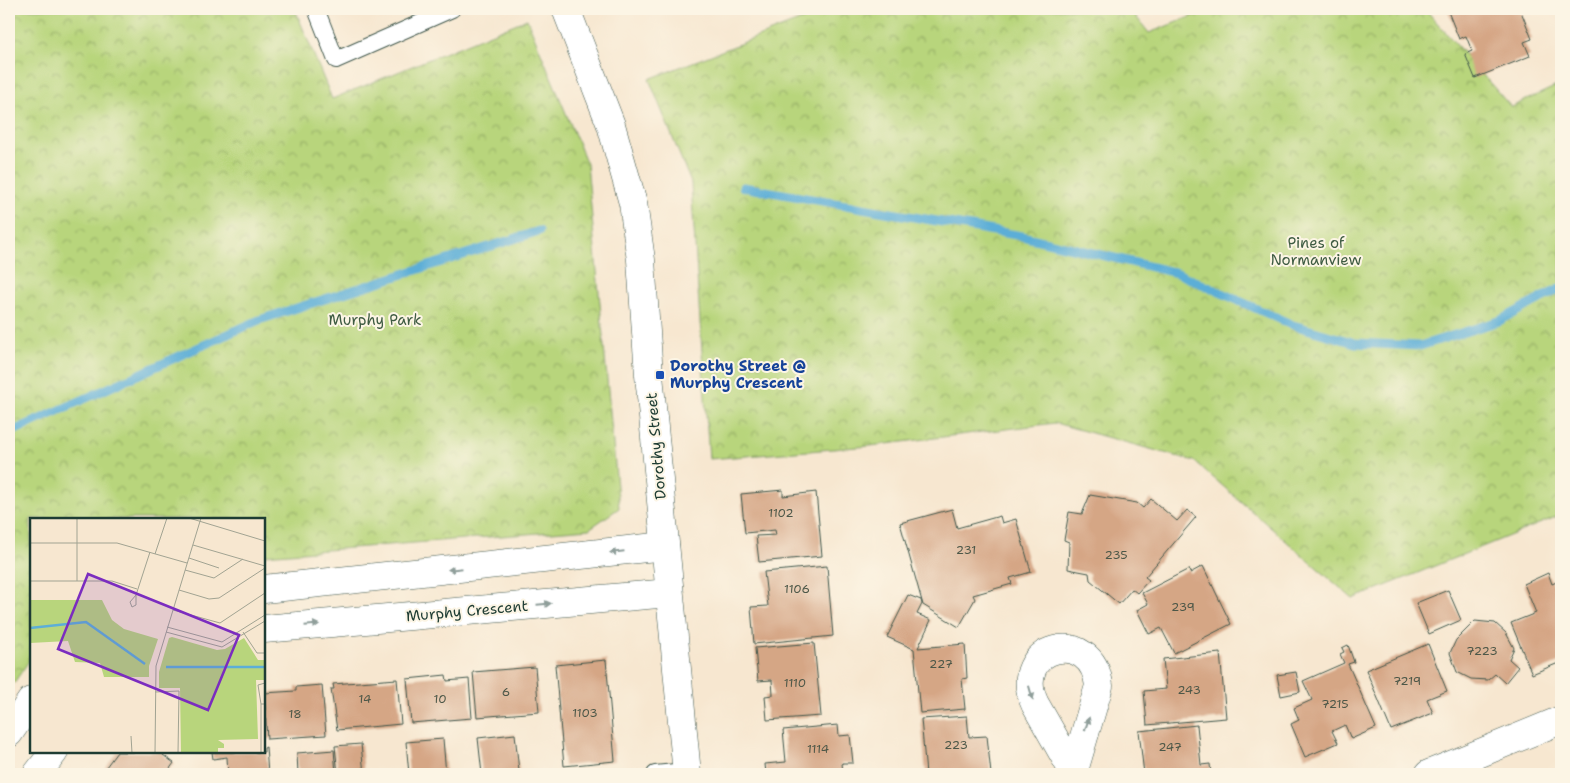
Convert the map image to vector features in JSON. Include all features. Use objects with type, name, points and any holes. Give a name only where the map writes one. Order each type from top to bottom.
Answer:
[{"type":"street","name":"Dorothy Street","points":[[566,9],[611,125],[634,203],[642,260],[649,375],[686,772]]},
{"type":"street","points":[[265,589],[666,546]]},
{"type":"street","name":"Murphy Crescent","points":[[265,629],[669,593]]},
{"type":"street","points":[[9,733],[30,702]]},
{"type":"street","points":[[1429,774],[1561,720]]},
{"type":"street","points":[[37,774],[53,753]]},
{"type":"lane","points":[[316,9],[336,60],[452,9]]},
{"type":"lane","points":[[655,774],[686,772]]},
{"type":"green space","name":"Murphy Park","points":[[9,9],[295,9],[332,99],[527,19],[587,164],[619,508],[589,529],[265,555],[265,518],[30,518],[30,659],[9,690]]},
{"type":"green space","name":"Pines of Normanview","points":[[830,9],[1130,9],[1149,33],[1210,9],[1425,9],[1511,107],[1561,84],[1561,515],[1353,599],[1194,461],[1055,423],[870,446],[709,459],[691,183],[649,79]]},
{"type":"building","points":[[1447,9],[1520,9],[1532,39],[1524,42],[1530,56],[1475,78],[1465,54],[1472,51],[1466,36],[1459,39]]},
{"type":"building","points":[[783,490],[783,496],[816,492],[822,556],[759,562],[756,536],[776,535],[775,530],[745,533],[741,494]]},
{"type":"building","points":[[1090,495],[1137,503],[1143,508],[1151,499],[1177,521],[1187,510],[1196,517],[1145,577],[1149,580],[1137,593],[1132,589],[1119,604],[1090,580],[1089,573],[1068,569],[1069,542],[1064,540],[1069,512],[1082,514]]},
{"type":"building","points":[[952,509],[957,528],[1000,516],[1002,523],[1016,519],[1031,572],[1010,578],[1012,584],[973,595],[975,599],[959,627],[923,605],[900,523]]},
{"type":"building","points":[[827,566],[833,636],[754,644],[751,607],[768,606],[764,572]]},
{"type":"building","points":[[1203,566],[1231,624],[1174,653],[1161,628],[1149,634],[1137,610],[1148,604],[1142,593],[1189,569],[1190,573]]},
{"type":"building","points":[[1548,573],[1552,584],[1561,580],[1561,662],[1532,674],[1511,623],[1536,613],[1524,584]]},
{"type":"building","points":[[1448,590],[1461,620],[1429,634],[1416,603]]},
{"type":"building","points":[[908,595],[921,600],[922,604],[917,614],[931,620],[918,648],[965,644],[967,678],[962,679],[965,709],[920,713],[914,649],[887,637]]},
{"type":"building","points":[[1475,621],[1495,623],[1506,633],[1514,648],[1509,659],[1518,667],[1505,683],[1495,674],[1488,680],[1471,679],[1457,672],[1450,653],[1456,640]]},
{"type":"building","points":[[814,643],[821,716],[767,720],[765,696],[773,695],[772,680],[758,681],[755,648]]},
{"type":"building","points":[[1428,644],[1447,691],[1427,699],[1433,713],[1391,730],[1366,670]]},
{"type":"building","points":[[1348,645],[1354,662],[1348,664],[1376,728],[1351,739],[1345,725],[1332,731],[1338,743],[1305,757],[1291,724],[1299,720],[1294,708],[1312,700],[1303,681],[1344,663],[1340,654],[1344,652],[1342,648]]},
{"type":"building","points":[[1220,653],[1226,718],[1147,725],[1144,691],[1166,689],[1163,659]]},
{"type":"building","points":[[606,660],[615,761],[564,766],[555,665]]},
{"type":"building","points":[[535,667],[539,712],[477,717],[473,672]]},
{"type":"building","points":[[1296,672],[1300,692],[1281,696],[1277,675]]},
{"type":"building","points":[[446,675],[447,681],[469,679],[472,718],[411,723],[407,679]]},
{"type":"building","points":[[397,679],[401,724],[337,730],[331,689],[334,689],[333,684]]},
{"type":"building","points":[[322,685],[326,735],[267,739],[265,693],[296,691],[296,687]]},
{"type":"building","points":[[967,716],[969,737],[987,736],[991,774],[926,774],[921,719]]},
{"type":"building","points":[[838,725],[839,736],[850,735],[853,763],[842,763],[843,774],[766,774],[765,764],[786,762],[783,730]]},
{"type":"building","points":[[1197,725],[1201,765],[1210,764],[1211,774],[1144,774],[1139,731]]},
{"type":"building","points":[[515,734],[519,771],[482,774],[478,738]]},
{"type":"building","points":[[443,739],[446,774],[409,774],[406,742]]},
{"type":"building","points":[[361,744],[364,774],[338,774],[335,746]]},
{"type":"building","points":[[265,748],[268,774],[228,774],[227,757],[213,759],[212,753],[265,753]]},
{"type":"building","points":[[334,750],[336,774],[298,774],[297,753]]},
{"type":"building","points":[[116,753],[164,753],[163,755],[174,763],[166,774],[109,774],[103,771]]},
{"type":"waterway","points":[[743,187],[1022,236],[1177,273],[1293,325],[1355,343],[1420,346],[1499,321],[1561,288]]},
{"type":"waterway","points":[[9,433],[259,320],[539,231]]},
{"type":"place","name":"Dorothy Street @ Murphy Crescent","points":[[660,375]]}]
